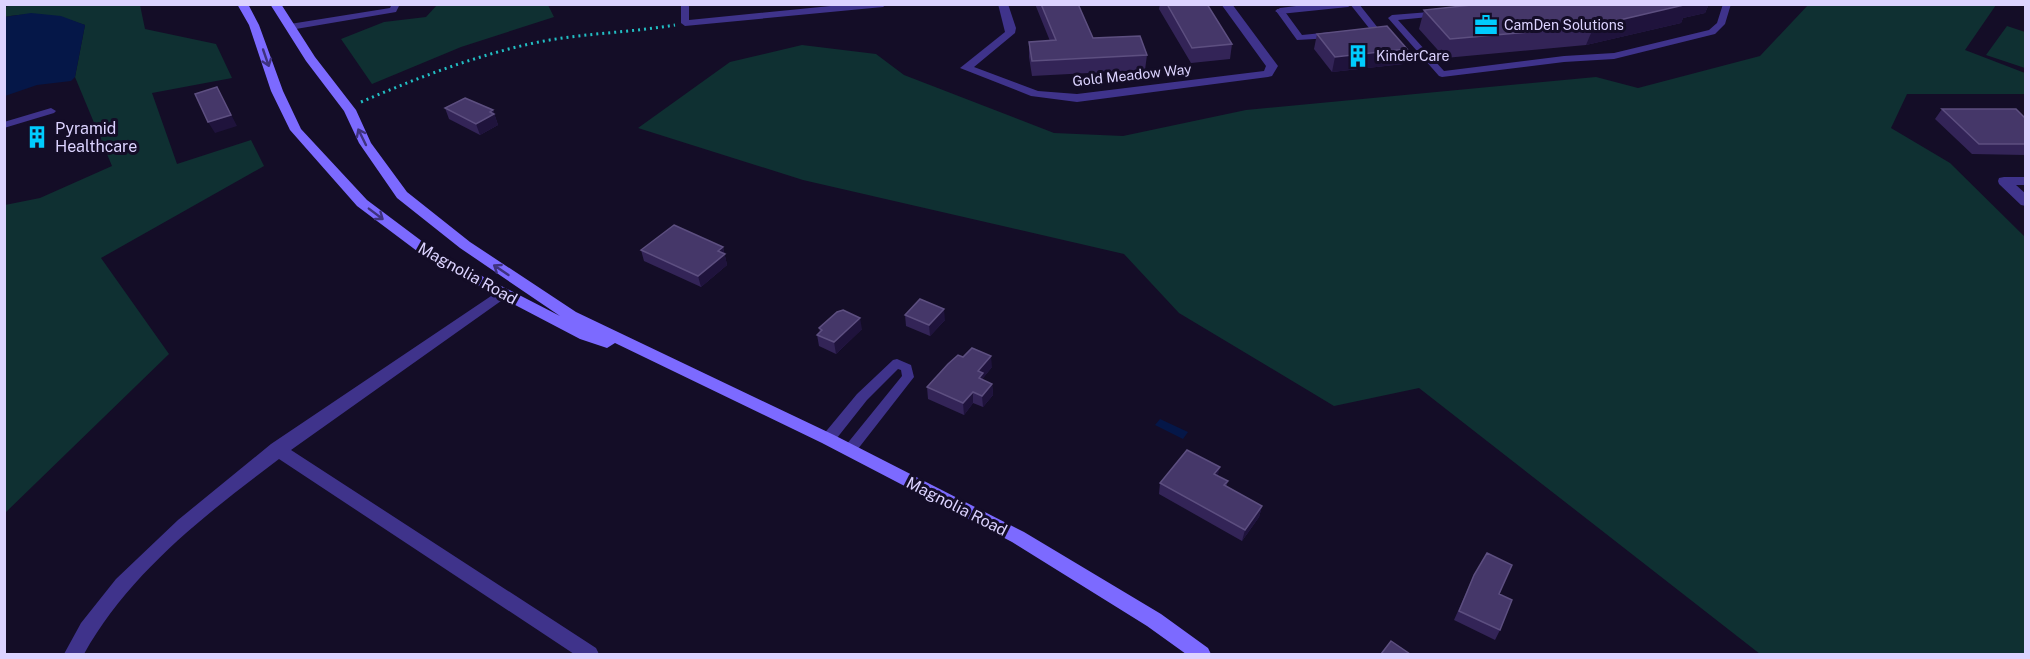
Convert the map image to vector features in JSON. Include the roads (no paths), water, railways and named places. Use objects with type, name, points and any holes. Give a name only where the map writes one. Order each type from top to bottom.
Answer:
[{"type":"main road","name":"Magnolia Road","points":[[242,4],[254,25],[277,91],[296,130],[362,203],[434,257],[503,293],[585,335],[700,378]]},
{"type":"main road","name":"Magnolia Road","points":[[275,4],[310,59],[348,108],[364,144],[402,195],[465,245],[571,316],[828,439],[1018,537],[1154,620],[1201,654]]},
{"type":"street","name":"Gold Meadow Way","points":[[1003,4],[1011,28],[1010,33],[966,68],[1035,94],[1077,98],[1268,74],[1272,66],[1226,4]]},
{"type":"street","points":[[1280,11],[1348,4]]},
{"type":"street","points":[[2025,181],[2004,181],[2025,202]]},
{"type":"street","points":[[74,654],[88,625],[158,545],[277,449],[503,293]]},
{"type":"street","points":[[277,449],[589,654]]},
{"type":"lane","points":[[290,27],[393,10],[396,4]]},
{"type":"lane","points":[[685,4],[685,23],[883,4]]},
{"type":"lane","points":[[762,4],[762,16]]},
{"type":"lane","points":[[1353,32],[1375,30],[1354,4]]},
{"type":"lane","points":[[1449,12],[1392,18],[1442,74],[1564,59],[1614,56],[1712,32],[1721,24],[1727,4]]},
{"type":"lane","points":[[1280,11],[1300,38],[1342,33]]},
{"type":"lane","points":[[4,124],[51,111]]},
{"type":"lane","points":[[828,439],[884,374],[897,363],[907,368],[908,377],[849,450]]},
{"type":"water","points":[[31,13],[61,16],[85,25],[75,77],[71,81],[37,85],[5,96],[5,17]]},
{"type":"water","points":[[1160,419],[1188,432],[1183,439],[1155,425]]},
{"type":"place","name":"CamDen Solutions","points":[[1486,25]]},
{"type":"place","name":"KinderCare","points":[[1358,56]]},
{"type":"place","name":"Pyramid Healthcare","points":[[37,137]]}]
